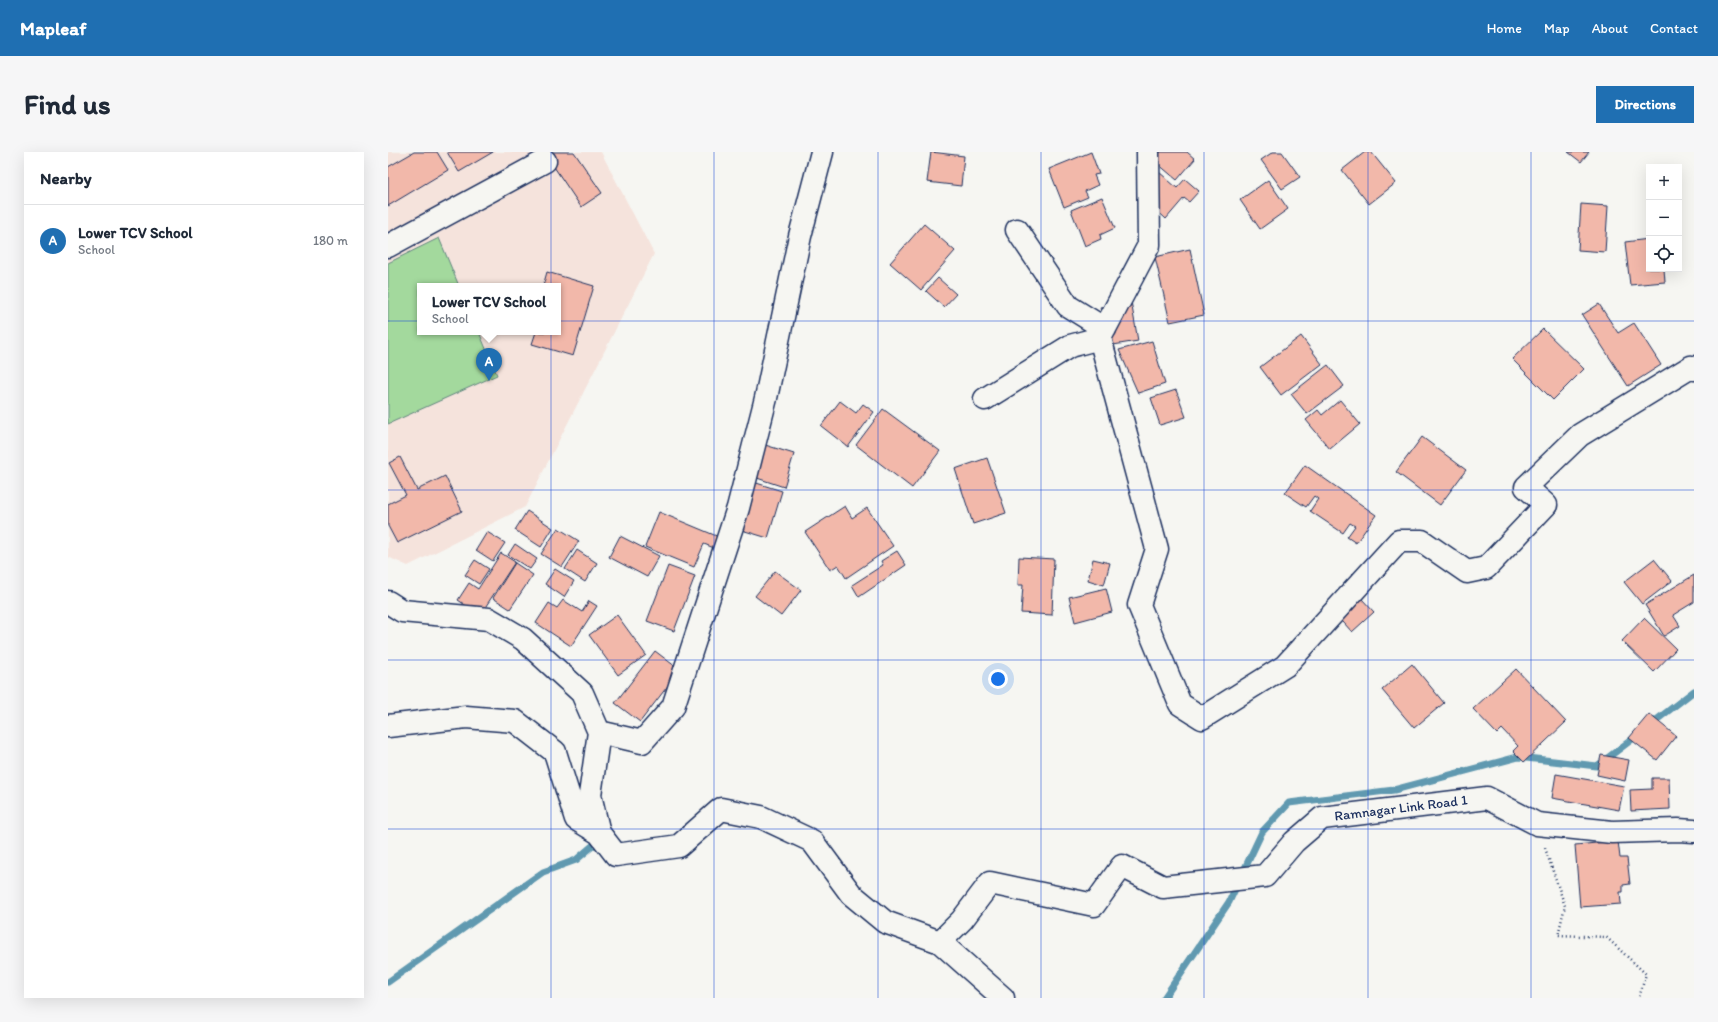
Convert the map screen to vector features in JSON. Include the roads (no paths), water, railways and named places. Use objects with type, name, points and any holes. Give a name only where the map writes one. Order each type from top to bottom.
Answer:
[{"type":"street","points":[[599,732],[642,742],[673,707],[738,508],[766,398],[800,236],[822,152]]},
{"type":"street","points":[[814,183],[832,152]]},
{"type":"street","points":[[985,399],[1070,346],[1102,333],[1148,245],[1148,152]]},
{"type":"street","points":[[388,246],[544,161]]},
{"type":"street","points":[[1017,230],[1068,306],[1102,333],[1157,549],[1139,605],[1180,704],[1202,718],[1284,666],[1399,541],[1422,541],[1467,572],[1486,568],[1546,505],[1526,487],[1580,435],[1690,367],[1694,369]]},
{"type":"street","points":[[388,602],[402,611],[489,619],[523,639],[582,693],[599,732],[590,795],[599,833]]},
{"type":"street","points":[[388,726],[466,717],[515,721],[555,752],[576,819],[599,833],[616,855],[679,846],[721,809],[761,817],[812,841],[852,894],[885,922],[940,942],[1003,998]]},
{"type":"street","name":"Ramnagar Link Road 1","points":[[940,942],[962,920],[990,883],[1094,904],[1122,866],[1163,887],[1265,876],[1294,842],[1322,818],[1487,798],[1537,824],[1612,832],[1694,831]]},
{"type":"waterway","points":[[1650,725],[1694,691]]},
{"type":"waterway","points":[[1164,998],[1229,902],[1262,832],[1289,803],[1394,790],[1518,757],[1597,766],[1639,734]]},
{"type":"waterway","points":[[388,982],[543,872],[576,860],[596,843]]},
{"type":"place","name":"Lower TCV School","points":[[489,381]]}]
